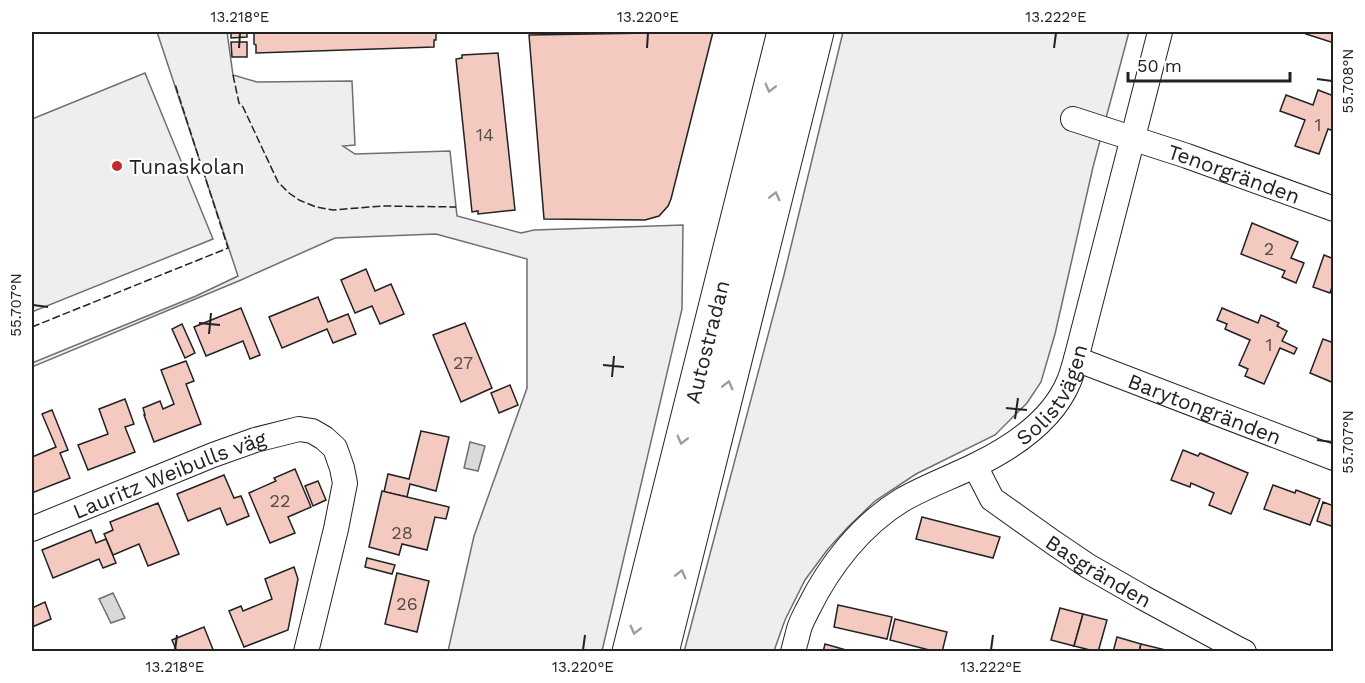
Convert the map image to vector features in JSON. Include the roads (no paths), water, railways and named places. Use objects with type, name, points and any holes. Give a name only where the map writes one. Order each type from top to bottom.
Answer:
[{"type":"highway","name":"Autostradan","points":[[629,651],[784,32]]},
{"type":"highway","name":"Autostradan","points":[[662,651],[816,32]]},
{"type":"street","name":"Solistvägen","points":[[793,651],[799,627],[819,588],[861,533],[901,501],[1008,449],[1043,418],[1062,395],[1076,359],[1160,32]]},
{"type":"street","name":"Tenorgränden","points":[[1073,118],[1334,209]]},
{"type":"street","name":"Barytongränden","points":[[1076,359],[1334,458]]},
{"type":"street","name":"Lauritz Weibulls väg","points":[[32,530],[213,455],[255,440],[299,429],[312,431],[335,448],[345,483],[306,651]]},
{"type":"street","name":"Basgränden","points":[[975,466],[992,499],[1053,543],[1142,597],[1244,651]]},
{"type":"place","name":"Tunaskolan","points":[[117,166]]}]
